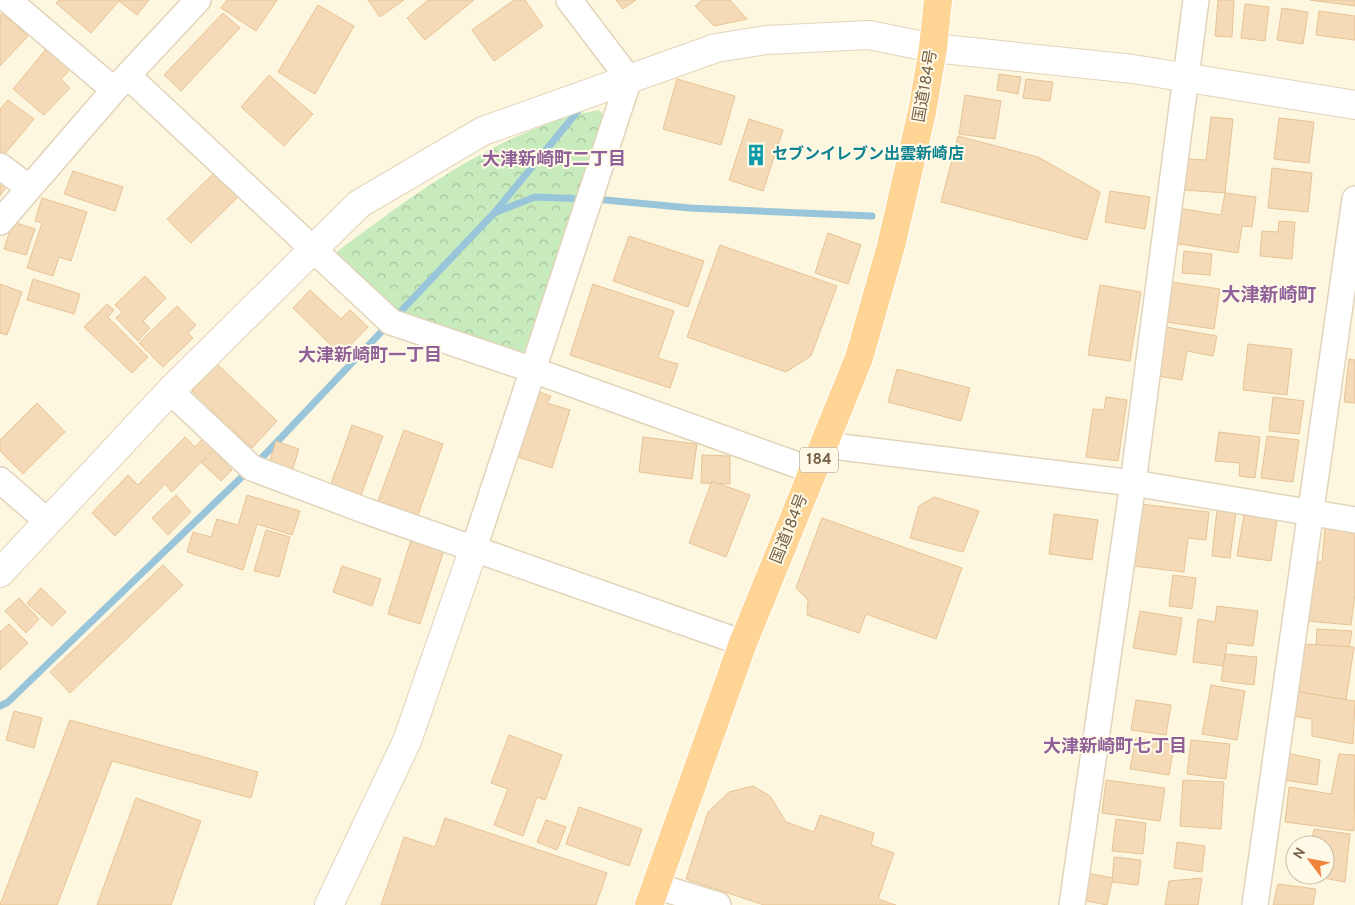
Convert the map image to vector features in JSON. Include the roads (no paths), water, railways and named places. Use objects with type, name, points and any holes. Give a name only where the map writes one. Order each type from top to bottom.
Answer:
[{"type":"highway","name":"国道184号","points":[[653,896],[744,643],[859,358],[891,246],[922,112],[933,48],[938,0]]},
{"type":"street","points":[[8,0],[121,83],[392,322],[533,370],[814,472]]},
{"type":"street","points":[[0,222],[121,83],[198,0]]},
{"type":"street","points":[[569,0],[628,79]]},
{"type":"street","points":[[1072,905],[1133,483],[1196,0]]},
{"type":"street","points":[[0,572],[170,391],[359,204],[483,131],[716,48],[766,40],[869,35],[933,48],[1133,69],[1355,105]]},
{"type":"street","points":[[329,905],[407,741],[474,548],[628,79]]},
{"type":"street","points":[[0,166],[28,188]]},
{"type":"street","points":[[1255,905],[1355,199]]},
{"type":"street","points":[[170,391],[252,468],[366,512],[744,643]]},
{"type":"street","points":[[825,445],[1133,483],[1355,520]]},
{"type":"street","points":[[0,480],[47,521]]},
{"type":"street","points":[[653,896],[718,905]]},
{"type":"waterway","points":[[495,212],[582,106]]},
{"type":"waterway","points":[[256,464],[494,213],[535,197],[585,199]]},
{"type":"waterway","points":[[595,199],[690,208],[872,216]]},
{"type":"waterway","points":[[0,706],[8,702],[248,471]]},
{"type":"place","name":"セブンイレブン出雲新崎店","points":[[756,155]]},
{"type":"district","name":"大津新崎町二丁目","points":[[554,160]]},
{"type":"district","name":"大津新崎町","points":[[1269,296]]},
{"type":"district","name":"大津新崎町一丁目","points":[[370,356]]},
{"type":"district","name":"大津新崎町七丁目","points":[[1115,747]]}]
